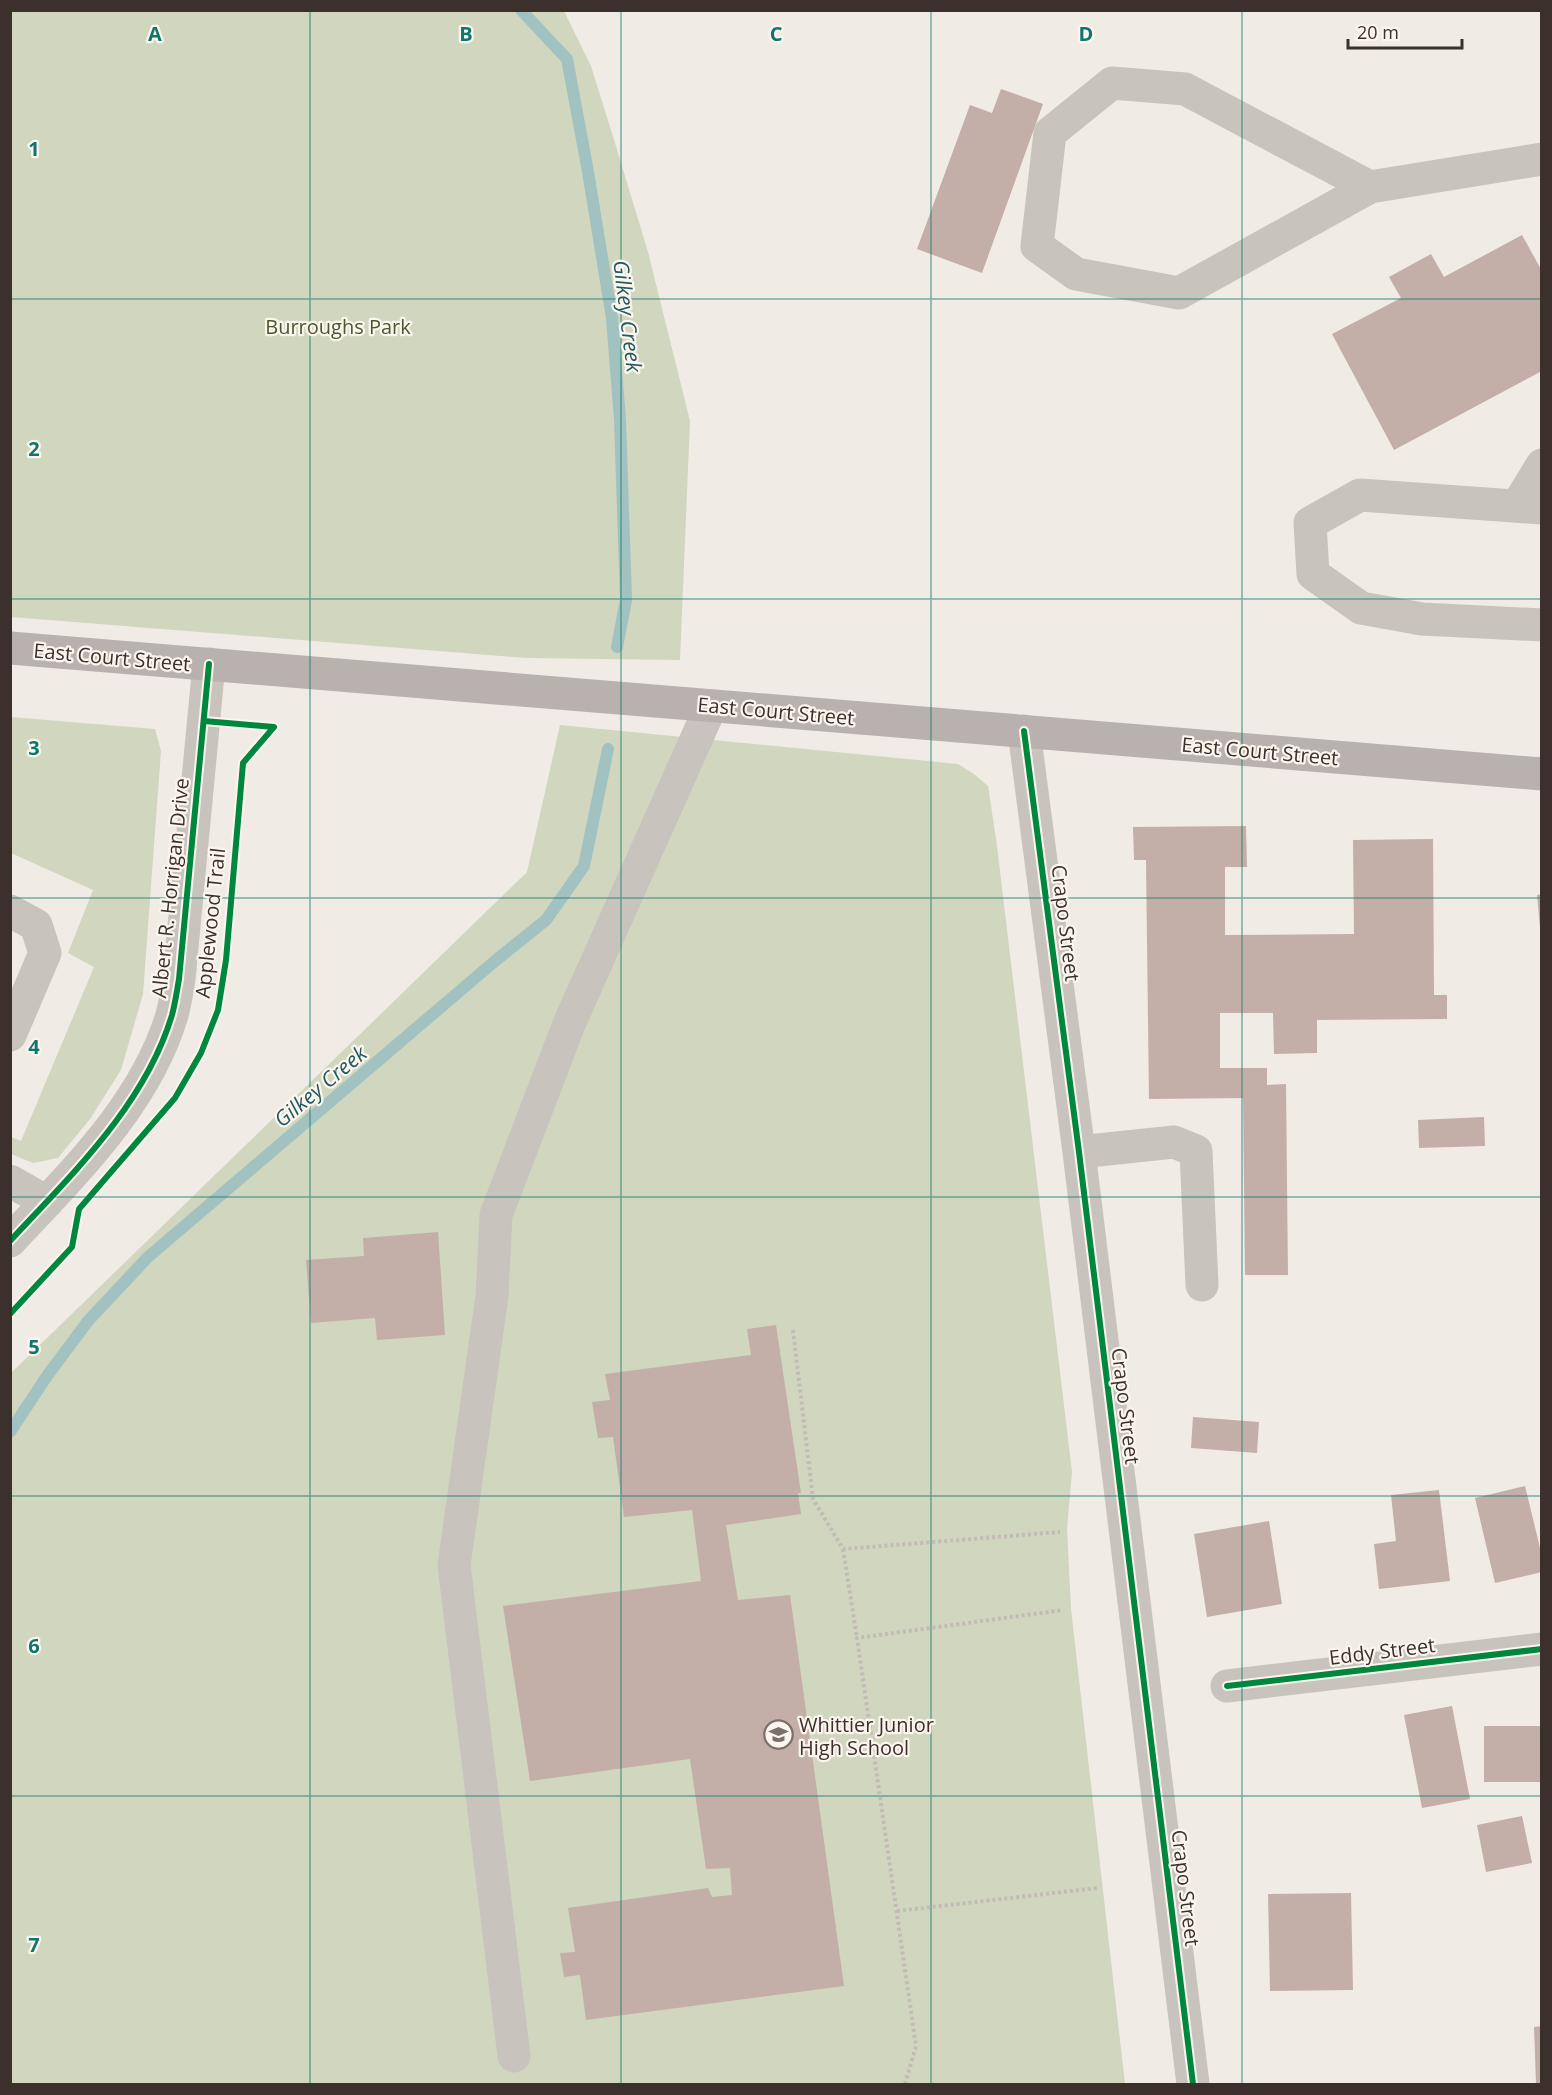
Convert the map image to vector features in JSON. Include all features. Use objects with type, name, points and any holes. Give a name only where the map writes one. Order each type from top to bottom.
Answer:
[{"type":"main road","name":"East Court Street","points":[[10,648],[1542,774]]},
{"type":"street","points":[[1370,187],[1185,89],[1112,83],[1050,133],[1036,246],[1076,274],[1179,292],[1370,187],[1542,159]]},
{"type":"street","points":[[1542,465],[1529,507],[1360,495],[1310,523],[1313,574],[1361,608],[1422,619],[1542,625]]},
{"type":"street","name":"Albert R. Horrigan Drive","points":[[10,1241],[88,1156],[120,1116],[141,1085],[159,1051],[172,1014],[179,979],[209,664]]},
{"type":"street","points":[[514,2056],[454,1565],[492,1296],[496,1215],[569,1024],[711,706]]},
{"type":"street","name":"Crapo Street","points":[[1024,731],[1079,1152],[1193,2085]]},
{"type":"street","points":[[10,911],[36,925],[45,953],[10,1035]]},
{"type":"street","points":[[1079,1152],[1173,1142],[1196,1151],[1202,1285]]},
{"type":"street","points":[[10,1181],[46,1202]]},
{"type":"street","name":"Eddy Street","points":[[1227,1686],[1542,1649]]},
{"type":"path","points":[[793,1330],[813,1499],[843,1549],[857,1638],[916,2046],[905,2085]]},
{"type":"path","points":[[843,1549],[1060,1532]]},
{"type":"path","points":[[857,1638],[1063,1610]]},
{"type":"path","points":[[897,1911],[1096,1888]]},
{"type":"green space","name":"Burroughs Park","points":[[10,11],[564,11],[591,66],[615,143],[648,252],[690,421],[680,660],[527,658],[11,617]]},
{"type":"green space","points":[[11,717],[155,729],[161,751],[143,994],[121,1070],[90,1119],[58,1158],[33,1163],[11,1154],[11,1137],[21,1141],[94,967],[68,953],[93,890],[11,853]]},
{"type":"green space","points":[[560,725],[958,764],[988,786],[1072,1472],[1067,1528],[1071,1609],[1125,2084],[11,2084],[11,1373],[527,872]]},
{"type":"building","points":[[1001,89],[1043,104],[982,273],[917,249],[970,105],[992,113]]},
{"type":"building","points":[[1522,235],[1542,271],[1542,371],[1394,450],[1332,334],[1401,298],[1389,277],[1431,254],[1444,277]]},
{"type":"building","points":[[1246,826],[1247,867],[1225,867],[1225,935],[1354,934],[1353,840],[1433,839],[1434,995],[1447,995],[1447,1019],[1317,1020],[1317,1053],[1274,1054],[1273,1013],[1220,1013],[1220,1068],[1267,1068],[1267,1085],[1286,1084],[1288,1275],[1245,1275],[1243,1098],[1149,1099],[1146,860],[1134,860],[1133,827]]},
{"type":"building","points":[[1542,894],[1542,927],[1540,928],[1537,895]]},
{"type":"building","points":[[1484,1117],[1485,1146],[1419,1148],[1418,1120]]},
{"type":"building","points":[[438,1232],[445,1335],[377,1340],[375,1318],[311,1323],[306,1260],[364,1256],[363,1238]]},
{"type":"building","points":[[776,1325],[801,1493],[798,1493],[801,1514],[726,1525],[738,1600],[790,1595],[844,1986],[586,2020],[580,1975],[564,1977],[560,1953],[575,1952],[568,1908],[708,1888],[712,1897],[732,1895],[730,1868],[706,1869],[690,1759],[530,1781],[503,1606],[701,1581],[692,1510],[624,1517],[613,1437],[598,1438],[592,1402],[610,1400],[605,1374],[751,1355],[747,1329]]},
{"type":"building","points":[[1193,1417],[1259,1422],[1257,1453],[1191,1448]]},
{"type":"building","points":[[1525,1486],[1542,1556],[1542,1572],[1495,1583],[1475,1498]]},
{"type":"building","points":[[1439,1490],[1450,1581],[1379,1589],[1374,1544],[1396,1541],[1391,1495]]},
{"type":"building","points":[[1269,1521],[1282,1604],[1207,1617],[1194,1534]]},
{"type":"building","points":[[1452,1706],[1470,1799],[1422,1808],[1404,1715]]},
{"type":"building","points":[[1484,1726],[1542,1726],[1542,1782],[1484,1782]]},
{"type":"building","points":[[1522,1816],[1532,1863],[1486,1872],[1477,1825]]},
{"type":"building","points":[[1351,1893],[1353,1990],[1270,1991],[1268,1894]]},
{"type":"building","points":[[1542,2026],[1542,2084],[1536,2084],[1534,2027]]},
{"type":"waterway","name":"Gilkey Creek","points":[[521,10],[567,59],[612,318],[620,420],[626,600],[617,647]]},
{"type":"waterway","name":"Gilkey Creek","points":[[10,1432],[47,1376],[88,1321],[148,1257],[546,920],[584,866],[608,749]]},
{"type":"cycle path","points":[[10,1241],[81,1164],[125,1108],[160,1048],[172,1015],[179,979],[209,664]]},
{"type":"cycle path","name":"Applewood Trail","points":[[10,1314],[72,1247],[79,1209],[175,1098],[201,1053],[218,1010],[226,960],[243,763],[274,727],[204,721]]},
{"type":"cycle path","points":[[1024,731],[1079,1152],[1193,2084]]},
{"type":"cycle path","points":[[1227,1686],[1542,1649]]},
{"type":"place","name":"Whittier Junior High School","points":[[778,1735]]}]
